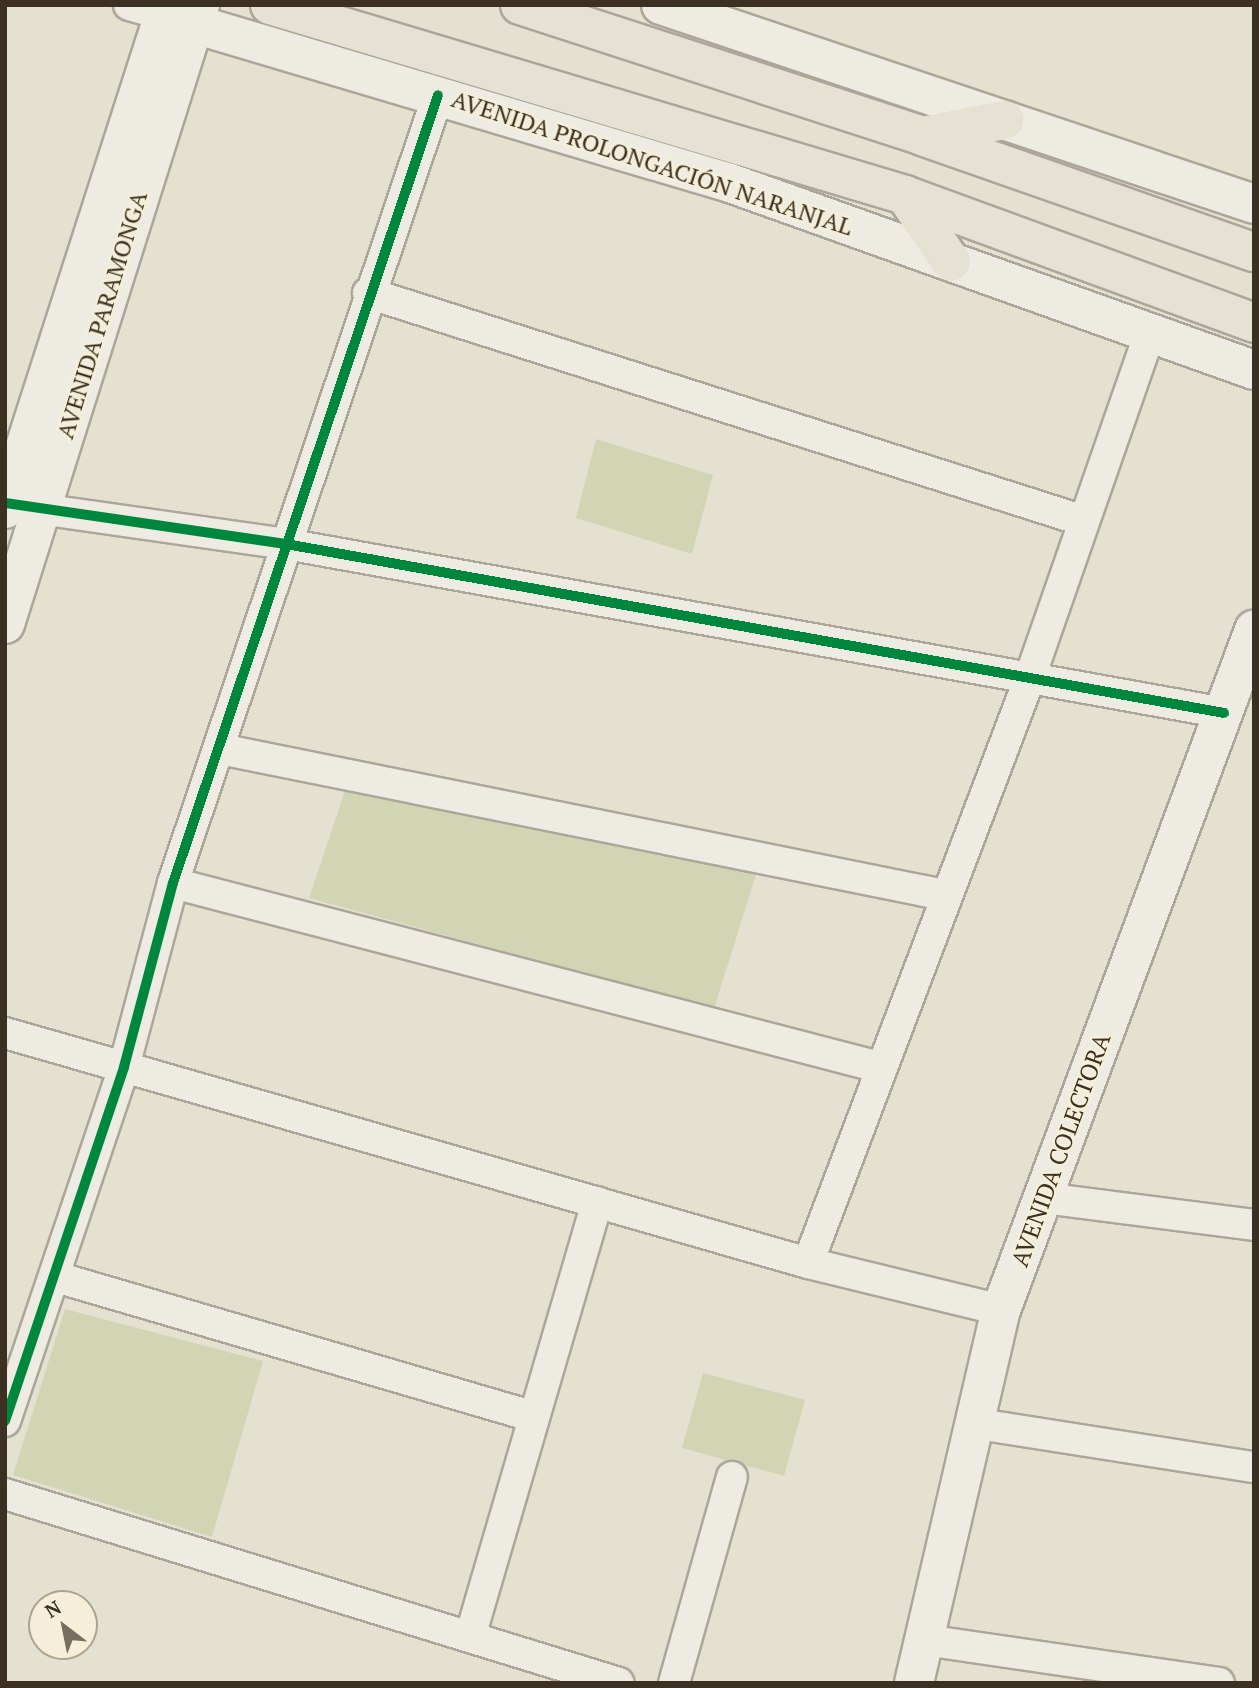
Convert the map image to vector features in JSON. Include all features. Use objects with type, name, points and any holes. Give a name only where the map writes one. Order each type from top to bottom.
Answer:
[{"type":"main road","name":"AVENIDA PROLONGACIÓN NARANJAL","points":[[270,5],[905,195],[1254,323]]},
{"type":"main road","points":[[520,5],[922,136],[1254,252]]},
{"type":"main road","points":[[922,136],[1004,120]]},
{"type":"main road","points":[[905,195],[951,262]]},
{"type":"street","points":[[661,5],[1254,204]]},
{"type":"street","name":"AVENIDA PROLONGACIÓN NARANJAL","points":[[171,11],[730,183],[1254,370]]},
{"type":"street","name":"AVENIDA PARAMONGA","points":[[5,624],[15,506],[171,11]]},
{"type":"street","points":[[5,1421],[56,1277],[124,1067],[173,883],[220,749],[368,293],[438,95]]},
{"type":"street","points":[[368,293],[1084,521]]},
{"type":"street","points":[[808,1263],[879,1067],[1028,680],[1150,334]]},
{"type":"street","points":[[15,506],[286,544],[1028,680],[1224,713]]},
{"type":"street","name":"AVENIDA COLECTORA","points":[[914,1683],[978,1424],[1001,1310],[1252,638]]},
{"type":"street","points":[[220,749],[944,895]]},
{"type":"street","points":[[173,883],[879,1067]]},
{"type":"street","points":[[5,1033],[808,1263],[1001,1310]]},
{"type":"street","points":[[1044,1198],[1252,1219]]},
{"type":"street","points":[[470,1637],[597,1202]]},
{"type":"street","points":[[56,1277],[534,1417]]},
{"type":"street","points":[[978,1424],[1254,1467]]},
{"type":"street","points":[[674,1683],[732,1477]]},
{"type":"street","points":[[5,1494],[619,1683]]},
{"type":"street","points":[[925,1640],[1219,1683]]},
{"type":"green space","points":[[596,439],[713,475],[692,554],[576,518]]},
{"type":"green space","points":[[350,776],[758,868],[714,1009],[309,898]]},
{"type":"green space","points":[[65,1309],[263,1361],[212,1537],[13,1475]]},
{"type":"green space","points":[[703,1373],[805,1400],[784,1476],[682,1448]]},
{"type":"cycle path","points":[[5,1421],[124,1067],[173,883],[438,95]]},
{"type":"cycle path","points":[[5,503],[286,544],[1224,713]]}]
